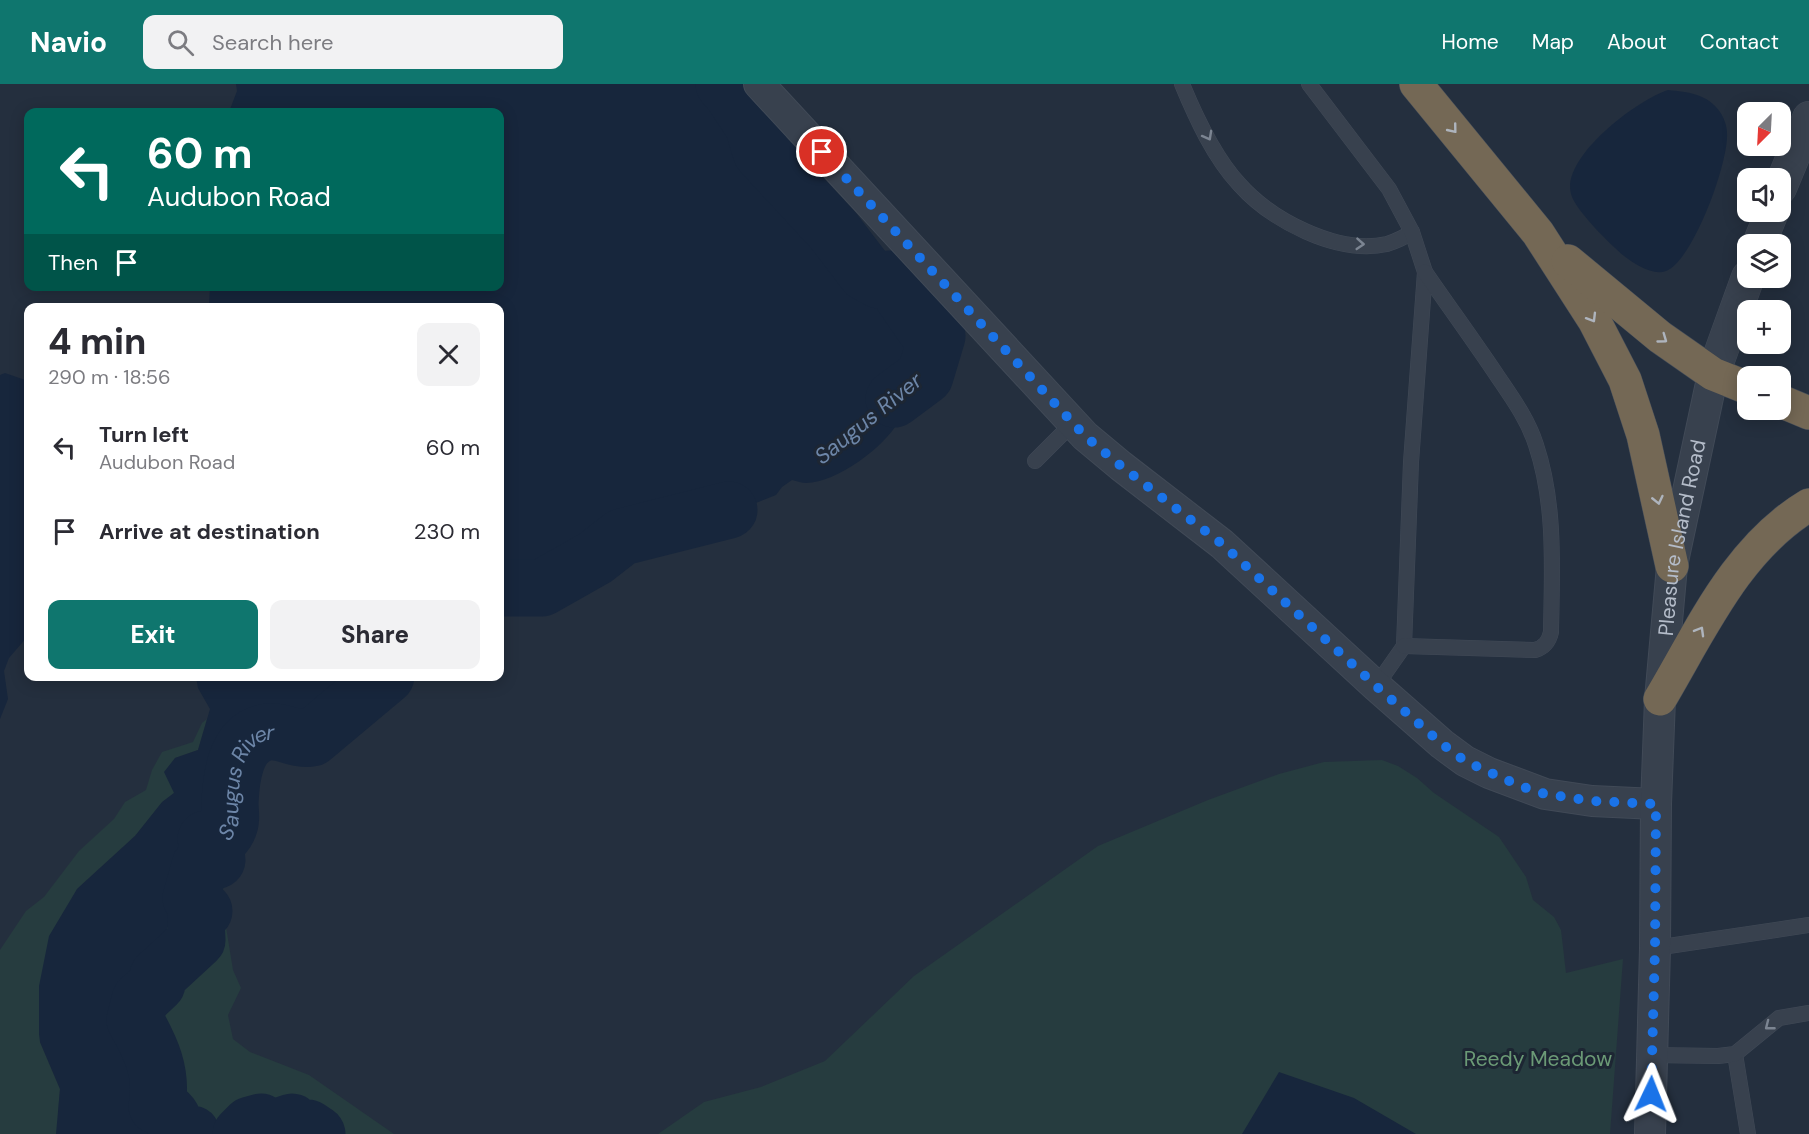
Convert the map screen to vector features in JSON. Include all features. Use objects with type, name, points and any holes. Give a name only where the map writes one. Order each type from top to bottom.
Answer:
[{"type":"highway","points":[[1416,84],[1538,233],[1594,320],[1625,380],[1643,435],[1672,566]]},
{"type":"highway","points":[[1538,233],[1660,337],[1713,374],[1737,384]]},
{"type":"highway","points":[[1791,406],[1809,413]]},
{"type":"highway","points":[[1660,699],[1739,569],[1773,531],[1809,505]]},
{"type":"street","points":[[759,84],[1073,423],[1121,466],[1222,544],[1442,744],[1465,761],[1520,786],[1571,799],[1656,804]]},
{"type":"street","points":[[1788,168],[1809,118]]},
{"type":"street","name":"Pleasure Island Road","points":[[1650,1134],[1660,699],[1672,566],[1713,374],[1744,288]]},
{"type":"lane","points":[[1182,84],[1206,133],[1238,183],[1278,218],[1310,233],[1365,246],[1387,243],[1412,232]]},
{"type":"lane","points":[[1309,84],[1389,189],[1412,232],[1425,272],[1523,415],[1536,443],[1543,469],[1550,516],[1552,564],[1551,632],[1545,645],[1535,650],[1404,646]]},
{"type":"lane","points":[[1376,686],[1404,646],[1411,472],[1425,272]]},
{"type":"lane","points":[[1035,461],[1073,423]]},
{"type":"lane","points":[[1655,948],[1809,925]]},
{"type":"lane","points":[[1652,1055],[1735,1054],[1779,1018],[1809,1013]]},
{"type":"lane","points":[[1735,1054],[1748,1134]]},
{"type":"green space","points":[[207,719],[198,750],[175,758],[174,793],[163,802],[135,836],[77,889],[40,1042],[60,1089],[58,1114],[68,1134],[0,1134],[0,950],[26,911],[44,897],[79,851],[114,819],[125,802],[146,790],[152,770],[162,752],[193,742],[202,723]]},
{"type":"green space","points":[[253,731],[238,746],[234,782],[237,789],[254,797],[234,834],[220,904],[220,914],[226,927],[233,970],[241,988],[228,1015],[233,1039],[250,1052],[309,1075],[394,1134],[182,1134],[177,1129],[154,1062],[143,1011],[182,879],[207,832],[232,814],[232,797],[212,770],[245,732]]},
{"type":"green space","name":"Reedy Meadow","points":[[1382,760],[1398,766],[1417,778],[1434,793],[1499,837],[1526,877],[1533,900],[1554,917],[1561,930],[1566,973],[1623,959],[1610,1134],[658,1134],[704,1102],[761,1087],[825,1061],[914,976],[1098,846],[1208,800],[1279,774],[1324,762]]},
{"type":"water","points":[[236,84],[702,84],[722,97],[753,124],[795,177],[820,196],[836,224],[850,237],[882,283],[937,339],[936,363],[929,384],[905,399],[899,421],[882,442],[858,462],[832,477],[806,483],[792,480],[776,495],[716,519],[695,532],[674,540],[650,527],[630,527],[611,534],[504,594],[504,303],[209,303],[210,291],[504,291],[504,108],[231,108],[237,91]]},
{"type":"water","points":[[1668,90],[1697,95],[1710,101],[1721,114],[1726,125],[1726,147],[1716,187],[1698,231],[1676,263],[1666,271],[1655,272],[1628,259],[1594,227],[1574,201],[1571,194],[1571,179],[1589,147],[1604,132],[1638,105]]},
{"type":"water","points":[[5,373],[24,380],[24,641],[9,658],[4,671],[8,699],[0,719],[0,375]]},
{"type":"water","points":[[197,681],[354,681],[288,745],[256,732],[245,732],[212,770],[232,797],[232,814],[207,832],[182,879],[143,1011],[154,1062],[176,1129],[182,1134],[56,1134],[60,1089],[40,1042],[39,1034],[39,986],[49,936],[77,889],[135,836],[162,802],[174,793],[164,772],[175,758],[198,750],[210,709],[198,688]]},
{"type":"water","points":[[1279,1072],[1354,1098],[1416,1134],[1242,1134]]},
{"type":"waterway","name":"Saugus River","points":[[724,84],[753,125],[761,152],[834,231],[866,273],[879,280],[891,279],[924,327],[937,336],[925,376],[894,399]]},
{"type":"waterway","name":"Saugus River","points":[[504,588],[542,588],[595,558],[622,537],[729,510]]},
{"type":"waterway","name":"Saugus River","points":[[192,1134],[177,1132],[171,1116],[157,1106],[157,1072],[146,1041],[135,1020],[140,1000],[157,984],[158,976],[197,940],[196,919],[204,911],[191,898],[200,866],[217,860],[206,839],[221,838],[230,824],[230,803],[236,762],[246,744],[263,733],[276,732],[299,738],[312,738],[380,681]]},
{"type":"waterway","name":"Saugus River","points":[[241,1134],[250,1125],[261,1122],[271,1129],[292,1122],[296,1128],[308,1128],[317,1134]]},
{"type":"route","points":[[822,152],[1085,436],[1222,544],[1317,633],[1442,744],[1465,761],[1488,773],[1545,794],[1592,801],[1656,804],[1651,1094]]}]
